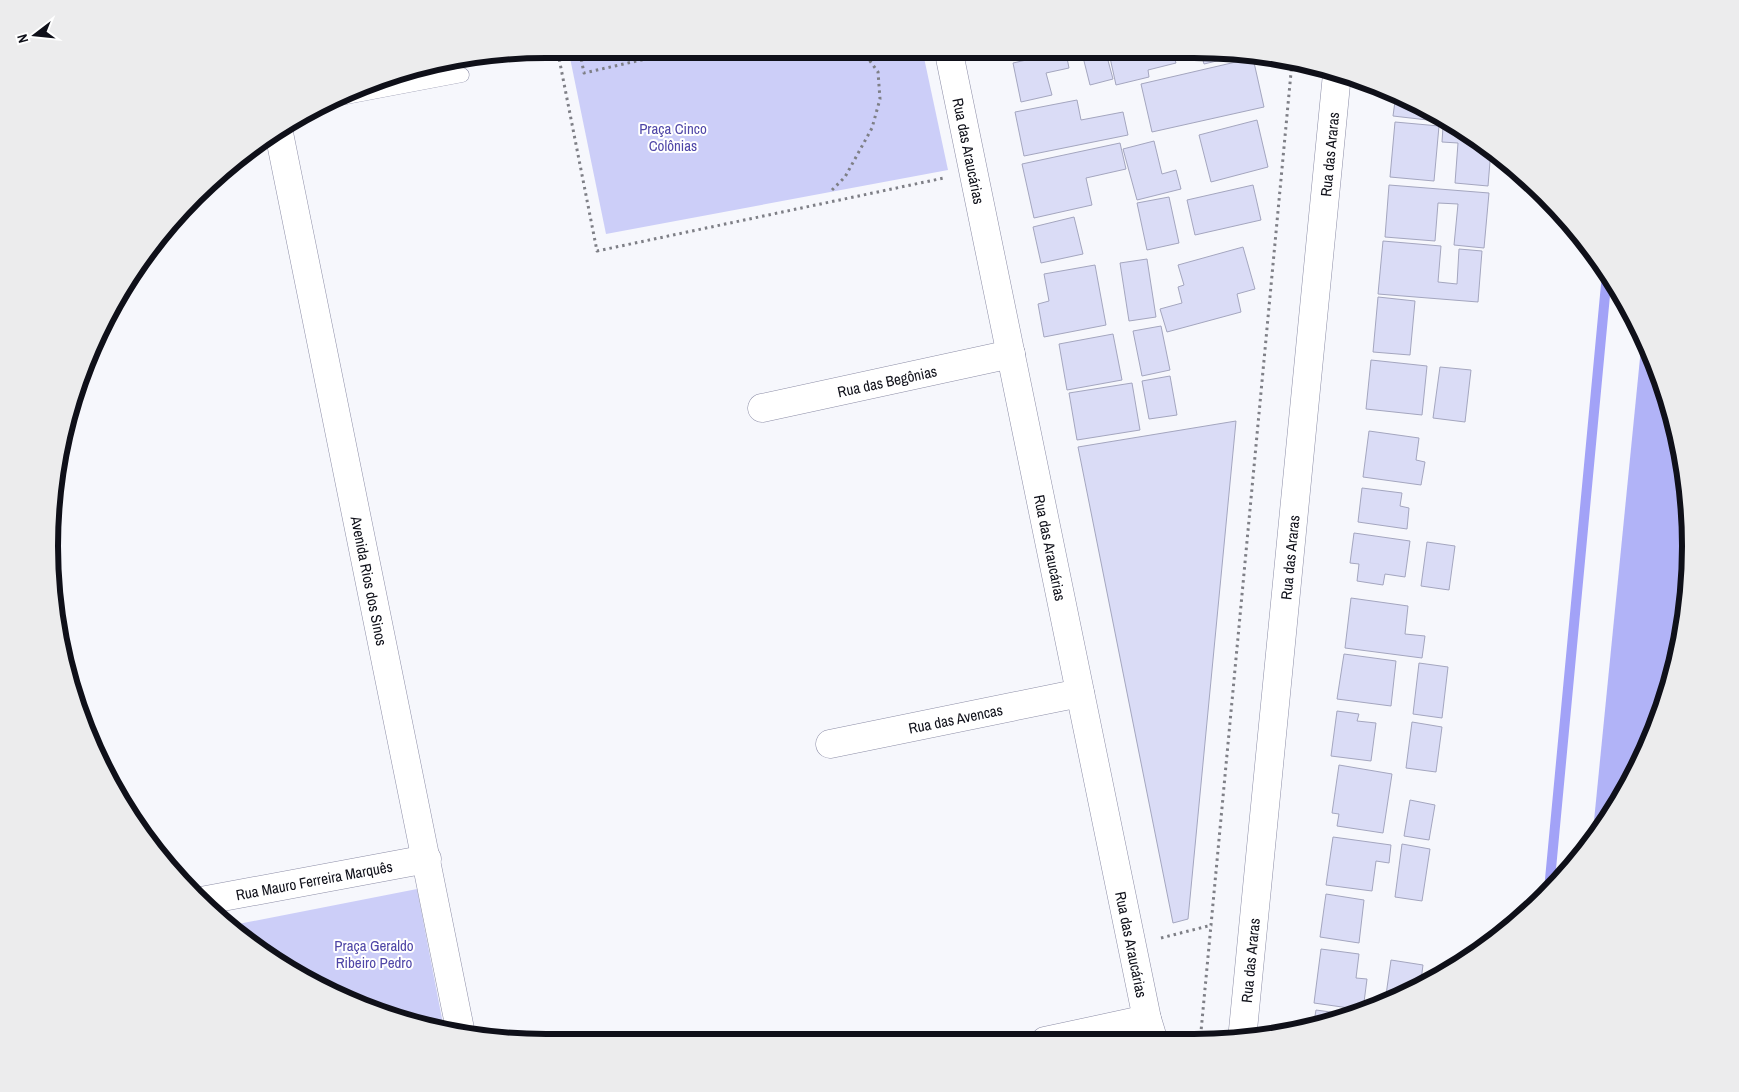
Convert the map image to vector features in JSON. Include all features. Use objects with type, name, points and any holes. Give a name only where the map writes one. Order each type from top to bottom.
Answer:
[{"type":"street","name":"Rua das Araucárias","points":[[950,58],[1150,1030]]},
{"type":"street","name":"Rua das Araras","points":[[1243,1031],[1337,79]]},
{"type":"street","name":"Avenida Rios dos Sinos","points":[[280,137],[461,1027]]},
{"type":"street","name":"Rua das Begônias","points":[[762,408],[1011,354]]},
{"type":"street","name":"Rua das Avencas","points":[[830,744],[1080,693]]},
{"type":"street","name":"Rua Mauro Ferreira Marquês","points":[[210,899],[427,859]]},
{"type":"street","points":[[1112,1034],[1150,1030]]},
{"type":"lane","points":[[361,94],[462,75]]},
{"type":"path","points":[[559,58],[597,251],[974,171]]},
{"type":"path","points":[[581,58],[584,73],[650,58]]},
{"type":"path","points":[[832,190],[845,177],[872,128],[880,99],[878,72],[868,58]]},
{"type":"path","points":[[1201,1034],[1291,68]]},
{"type":"path","points":[[1156,940],[1212,925]]},
{"type":"green space","name":"Praça Cinco Colônias","points":[[570,58],[924,58],[948,170],[606,234]]},
{"type":"green space","name":"Praça Geraldo Ribeiro Pedro","points":[[417,889],[443,1023],[389,1009],[330,984],[275,952],[237,924]]},
{"type":"shaded area","points":[[1641,352],[1656,389],[1665,420],[1677,482],[1682,546],[1677,610],[1665,672],[1656,703],[1631,762],[1594,825]]},
{"type":"building","points":[[1036,58],[1067,58],[1069,68],[1046,73],[1052,95],[1021,102],[1013,63]]},
{"type":"building","points":[[1083,58],[1107,58],[1113,79],[1090,85]]},
{"type":"building","points":[[1110,58],[1174,58],[1176,63],[1148,70],[1149,77],[1116,85]]},
{"type":"building","points":[[1202,58],[1225,59],[1204,64]]},
{"type":"building","points":[[1242,61],[1254,62],[1264,107],[1152,132],[1141,84]]},
{"type":"building","points":[[1077,100],[1081,120],[1123,112],[1128,135],[1024,156],[1015,112]]},
{"type":"building","points":[[1395,102],[1432,121],[1393,116]]},
{"type":"building","points":[[1257,120],[1268,167],[1211,182],[1199,135]]},
{"type":"building","points":[[1395,122],[1439,126],[1434,181],[1390,177]]},
{"type":"building","points":[[1443,127],[1490,158],[1488,186],[1455,183],[1458,143],[1442,142]]},
{"type":"building","points":[[1154,141],[1162,174],[1176,170],[1181,189],[1137,200],[1123,149]]},
{"type":"building","points":[[1120,143],[1126,169],[1086,178],[1092,205],[1034,218],[1022,164]]},
{"type":"building","points":[[1253,185],[1261,220],[1195,235],[1187,200]]},
{"type":"building","points":[[1389,185],[1489,193],[1484,248],[1454,245],[1458,204],[1438,203],[1435,241],[1385,237]]},
{"type":"building","points":[[1169,197],[1179,243],[1147,250],[1137,203]]},
{"type":"building","points":[[1074,217],[1083,254],[1041,263],[1033,227]]},
{"type":"building","points":[[1383,241],[1441,246],[1438,282],[1457,284],[1459,249],[1482,251],[1478,302],[1378,294]]},
{"type":"building","points":[[1243,247],[1255,289],[1237,294],[1241,312],[1167,332],[1160,309],[1182,303],[1178,287],[1184,285],[1178,265]]},
{"type":"building","points":[[1147,259],[1156,317],[1129,321],[1120,263]]},
{"type":"building","points":[[1095,265],[1106,325],[1044,337],[1038,304],[1049,301],[1044,274]]},
{"type":"building","points":[[1378,297],[1415,301],[1410,355],[1373,352]]},
{"type":"building","points":[[1161,326],[1170,370],[1142,376],[1133,331]]},
{"type":"building","points":[[1113,334],[1122,380],[1067,390],[1059,344]]},
{"type":"building","points":[[1371,360],[1427,366],[1422,415],[1366,409]]},
{"type":"building","points":[[1440,367],[1471,370],[1465,422],[1433,418]]},
{"type":"building","points":[[1170,376],[1177,415],[1149,419],[1142,381]]},
{"type":"building","points":[[1132,383],[1140,430],[1077,440],[1069,393]]},
{"type":"building","points":[[1236,421],[1188,919],[1173,923],[1078,447]]},
{"type":"building","points":[[1369,431],[1419,438],[1416,460],[1425,462],[1421,485],[1363,477]]},
{"type":"building","points":[[1362,488],[1402,493],[1400,506],[1409,508],[1407,529],[1358,522]]},
{"type":"building","points":[[1354,533],[1410,541],[1405,577],[1385,574],[1383,585],[1357,581],[1359,564],[1350,563]]},
{"type":"building","points":[[1427,542],[1455,546],[1449,590],[1421,586]]},
{"type":"building","points":[[1351,598],[1408,606],[1405,634],[1425,636],[1422,658],[1345,648]]},
{"type":"building","points":[[1344,654],[1396,661],[1391,706],[1337,699]]},
{"type":"building","points":[[1419,663],[1448,667],[1442,718],[1413,714]]},
{"type":"building","points":[[1337,711],[1359,714],[1357,721],[1376,723],[1371,761],[1331,756]]},
{"type":"building","points":[[1412,722],[1442,727],[1436,772],[1406,768]]},
{"type":"building","points":[[1339,765],[1392,774],[1383,833],[1337,826],[1339,814],[1332,813]]},
{"type":"building","points":[[1410,800],[1435,805],[1429,840],[1404,836]]},
{"type":"building","points":[[1333,837],[1391,845],[1389,863],[1376,861],[1372,891],[1326,885]]},
{"type":"building","points":[[1402,844],[1430,849],[1422,901],[1395,897]]},
{"type":"building","points":[[1326,894],[1364,900],[1359,943],[1320,937]]},
{"type":"building","points":[[1321,949],[1359,954],[1356,978],[1367,979],[1364,1003],[1352,1008],[1314,1003]]},
{"type":"building","points":[[1391,960],[1423,965],[1421,977],[1386,994]]},
{"type":"building","points":[[1316,1010],[1337,1013],[1319,1018],[1314,1019]]},
{"type":"waterway","points":[[1550,878],[1606,286]]}]
